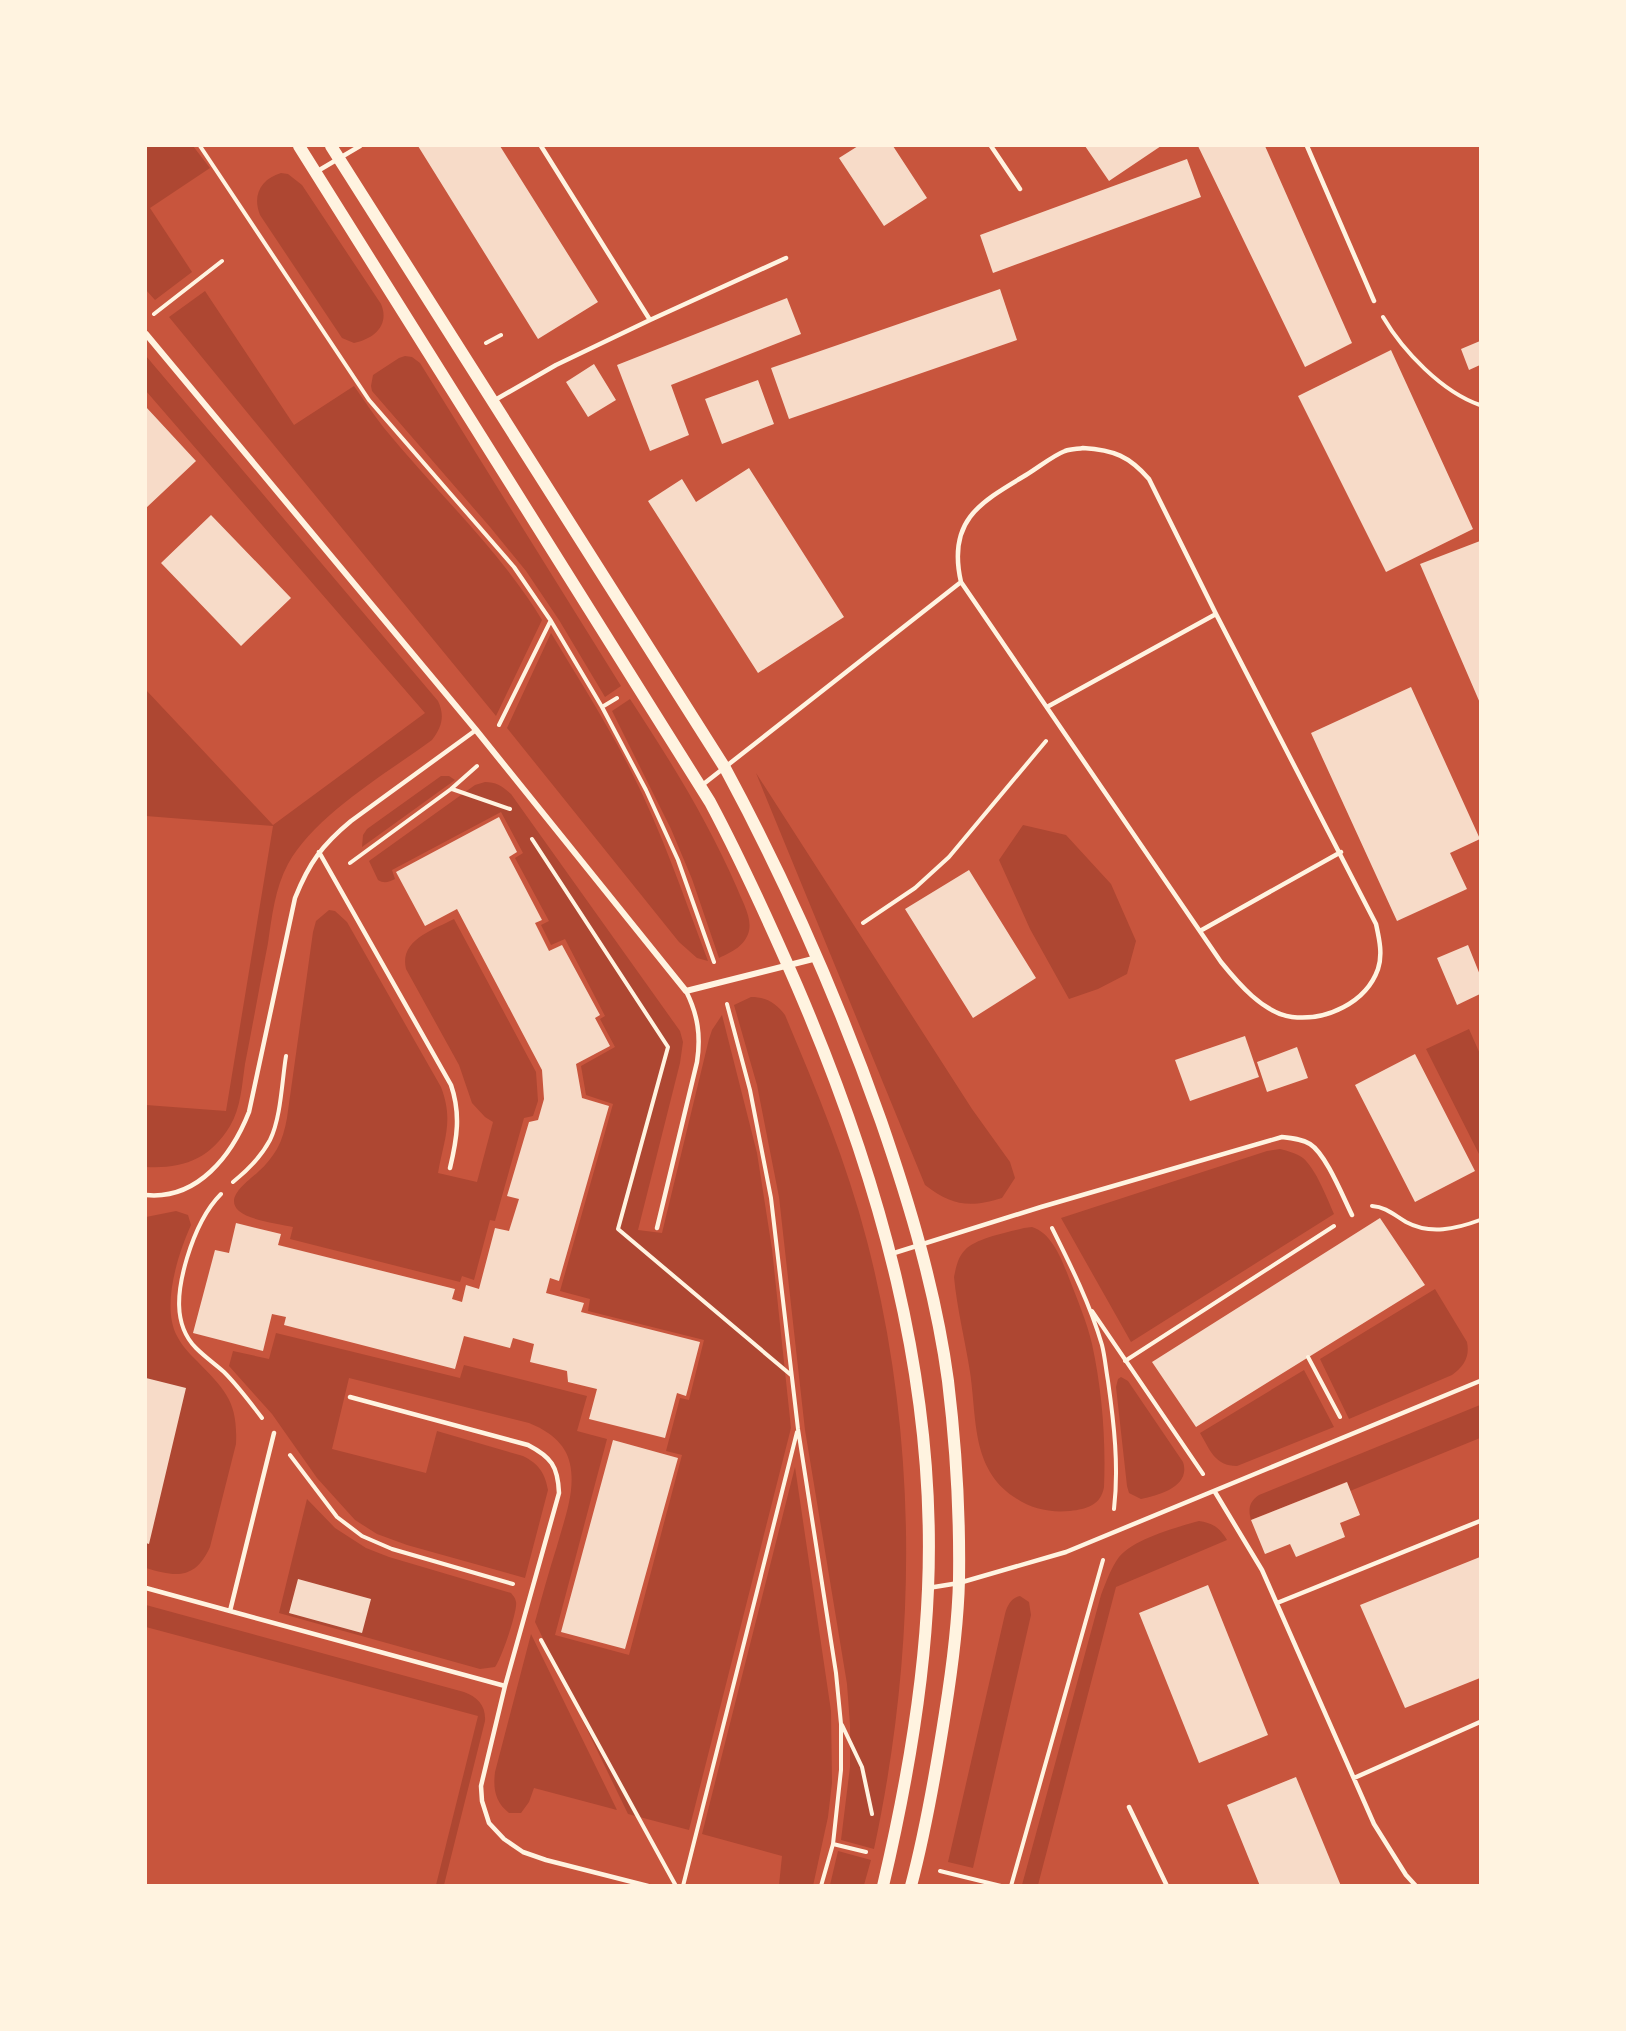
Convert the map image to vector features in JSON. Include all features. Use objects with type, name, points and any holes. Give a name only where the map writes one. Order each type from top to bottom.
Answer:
[{"type":"main road","points":[[299,146],[701,786],[740,858],[836,1079],[891,1254],[912,1351],[928,1512],[928,1588],[923,1666],[914,1731],[883,1886]]},
{"type":"main road","points":[[331,146],[725,768],[775,864],[817,958],[848,1032],[899,1174],[920,1245],[948,1380],[958,1504],[959,1583],[953,1662],[930,1806],[911,1886]]},
{"type":"street","points":[[146,334],[476,730],[686,991],[817,958]]},
{"type":"lane","points":[[316,172],[360,146]]},
{"type":"lane","points":[[540,146],[650,320]]},
{"type":"lane","points":[[991,146],[1020,189]]},
{"type":"lane","points":[[1307,146],[1374,301]]},
{"type":"lane","points":[[493,402],[556,365],[786,258]]},
{"type":"lane","points":[[1083,448],[1104,449],[1130,460],[1149,479],[1216,614],[1341,852],[1376,924],[1381,945],[1378,968],[1367,989],[1348,1005],[1322,1016],[1291,1017],[1264,1005],[1239,985],[961,582],[957,563],[958,545],[963,529],[985,500],[1065,452],[1083,448]]},
{"type":"lane","points":[[701,786],[961,582]]},
{"type":"lane","points":[[1047,707],[1216,614]]},
{"type":"lane","points":[[146,1195],[174,1192],[195,1184],[212,1171],[240,1134],[249,1112],[295,898],[306,871],[319,852],[351,821],[476,730]]},
{"type":"lane","points":[[319,852],[451,1085],[458,1115],[450,1168]]},
{"type":"lane","points":[[1200,931],[1341,852]]},
{"type":"lane","points":[[657,1228],[699,1046],[697,1017],[686,991]]},
{"type":"lane","points":[[891,1254],[1041,1207],[1282,1137],[1298,1138],[1311,1144],[1321,1154],[1352,1215]]},
{"type":"lane","points":[[928,1588],[959,1583],[1066,1552],[1480,1382]]},
{"type":"lane","points":[[350,1397],[528,1444],[554,1464],[559,1479],[559,1493],[505,1686],[481,1786],[482,1801],[489,1823],[504,1839],[523,1852],[648,1886]]},
{"type":"lane","points":[[230,1611],[274,1433]]},
{"type":"lane","points":[[1215,1492],[1257,1562],[1277,1603],[1374,1824],[1406,1875],[1416,1886]]},
{"type":"lane","points":[[1277,1603],[1480,1521]]},
{"type":"lane","points":[[146,1588],[505,1686]]},
{"type":"lane","points":[[1354,1778],[1480,1722]]},
{"type":"lane","points":[[1128,1807],[1167,1886]]},
{"type":"path","points":[[200,146],[359,385]]},
{"type":"path","points":[[146,320],[222,261]]},
{"type":"path","points":[[1374,301],[1393,334],[1407,350],[1447,386],[1480,405]]},
{"type":"path","points":[[333,875],[471,773],[482,760],[551,621]]},
{"type":"path","points":[[862,923],[915,888],[949,857],[1059,726]]},
{"type":"path","points":[[451,789],[513,811]]},
{"type":"path","points":[[526,830],[668,1047],[618,1229],[792,1375]]},
{"type":"path","points":[[230,1185],[262,1154],[272,1137],[286,1052]]},
{"type":"path","points":[[224,1191],[205,1215],[194,1238],[180,1289],[179,1314],[184,1331],[195,1347],[238,1387],[327,1506],[349,1527],[362,1536],[392,1549],[532,1589]]},
{"type":"path","points":[[1125,1361],[1362,1208],[1373,1205],[1383,1208],[1408,1223],[1443,1230],[1463,1227],[1480,1220]]},
{"type":"path","points":[[1011,1886],[1111,1533],[1117,1488],[1112,1411],[1102,1347],[1089,1305],[1052,1228]]},
{"type":"path","points":[[1089,1305],[1215,1492]]},
{"type":"path","points":[[1308,1357],[1350,1436]]},
{"type":"path","points":[[683,1886],[798,1430]]},
{"type":"path","points":[[526,1613],[676,1886]]},
{"type":"path","points":[[841,1724],[862,1767],[874,1823]]},
{"type":"path","points":[[821,1886],[833,1844],[872,1853]]},
{"type":"shaded area","points":[[146,146],[193,146],[210,168],[150,208],[192,272],[155,300],[146,290]]},
{"type":"shaded area","points":[[281,173],[288,174],[302,185],[381,304],[382,325],[368,338],[354,343],[342,338],[260,215],[257,201],[260,189],[268,179]]},
{"type":"shaded area","points":[[205,291],[294,425],[354,386],[384,428],[487,545],[525,594],[542,620],[496,716],[169,317]]},
{"type":"shaded area","points":[[146,356],[438,701],[442,717],[438,731],[432,740],[334,812],[300,846],[288,864],[275,902],[237,1112],[230,1126],[214,1147],[184,1164],[159,1167],[146,1167],[146,1105],[226,1111],[273,826],[146,816],[146,690],[273,825],[425,713],[146,391]]},
{"type":"shaded area","points":[[405,356],[412,357],[420,363],[621,686],[605,697],[559,620],[526,571],[372,391],[373,375]]},
{"type":"shaded area","points":[[551,633],[631,771],[653,817],[708,961],[697,958],[679,942],[507,728]]},
{"type":"shaded area","points":[[630,699],[701,815],[726,863],[746,909],[750,926],[747,936],[737,948],[719,958],[692,879],[671,829],[612,711]]},
{"type":"shaded area","points":[[756,773],[972,1109],[1010,1162],[1015,1178],[1002,1198],[980,1203],[962,1203],[944,1197],[925,1185]]},
{"type":"shaded area","points":[[441,776],[449,776],[455,780],[362,847],[363,835],[367,829]]},
{"type":"shaded area","points":[[485,782],[499,785],[511,794],[680,1031],[683,1042],[680,1063],[638,1230],[662,1233],[709,1039],[722,1015],[757,1153],[772,1249],[791,1428],[689,1830],[628,1814],[535,1622],[570,1495],[571,1474],[568,1456],[555,1438],[529,1423],[349,1378],[332,1449],[426,1473],[437,1431],[529,1459],[540,1470],[548,1490],[525,1578],[407,1545],[377,1534],[355,1520],[317,1478],[272,1414],[229,1366],[233,1351],[269,1359],[276,1333],[460,1378],[464,1365],[587,1396],[577,1431],[607,1439],[555,1635],[629,1655],[682,1455],[666,1451],[680,1398],[689,1400],[704,1340],[588,1311],[590,1299],[560,1291],[613,1104],[586,1095],[581,1066],[615,1047],[600,1019],[605,1016],[565,939],[551,945],[541,925],[549,921],[515,858],[523,853],[501,812],[392,870],[395,879],[391,881],[378,880],[369,861],[475,785]]},
{"type":"shaded area","points":[[1023,825],[1066,835],[1111,884],[1136,941],[1127,974],[1098,989],[1069,999],[1030,929],[999,860]]},
{"type":"shaded area","points":[[329,910],[335,911],[347,922],[441,1087],[447,1120],[438,1173],[477,1182],[493,1122],[472,1103],[459,1065],[406,969],[405,959],[413,943],[428,932],[454,919],[536,1072],[538,1101],[533,1116],[524,1118],[495,1221],[490,1220],[474,1280],[462,1276],[460,1282],[290,1239],[293,1227],[250,1217],[235,1206],[234,1200],[240,1189],[269,1161],[283,1134],[313,932],[316,921]]},
{"type":"shaded area","points":[[751,997],[770,1002],[785,1015],[830,1126],[867,1241],[884,1316],[896,1392],[903,1468],[906,1545],[904,1621],[898,1697],[888,1773],[874,1849],[841,1840],[850,1767],[847,1684],[805,1430],[779,1197],[757,1085],[734,1005]]},
{"type":"shaded area","points":[[1469,1029],[1480,1054],[1480,1156],[1426,1049]]},
{"type":"shaded area","points":[[1280,1149],[1298,1155],[1308,1163],[1321,1184],[1334,1214],[1131,1342],[1061,1218],[1267,1151]]},
{"type":"shaded area","points":[[176,1211],[188,1215],[191,1225],[173,1280],[172,1324],[183,1346],[228,1397],[235,1417],[236,1444],[210,1547],[204,1558],[191,1571],[175,1574],[146,1568],[146,1217]]},
{"type":"shaded area","points":[[1032,1227],[1051,1241],[1063,1263],[1092,1344],[1101,1397],[1104,1487],[1096,1502],[1076,1510],[1041,1509],[1014,1497],[990,1472],[978,1441],[970,1372],[954,1277],[959,1259],[970,1246],[985,1239]]},
{"type":"shaded area","points":[[1435,1289],[1467,1342],[1468,1352],[1463,1365],[1452,1375],[1349,1419],[1320,1359]]},
{"type":"shaded area","points":[[1304,1370],[1334,1427],[1237,1466],[1223,1463],[1214,1456],[1200,1433]]},
{"type":"shaded area","points":[[1121,1377],[1128,1381],[1183,1462],[1184,1470],[1178,1483],[1165,1492],[1141,1499],[1129,1493],[1127,1486],[1116,1387]]},
{"type":"shaded area","points":[[1480,1405],[1480,1438],[1350,1491],[1346,1482],[1251,1520],[1250,1506],[1259,1495]]},
{"type":"shaded area","points":[[795,1467],[831,1711],[832,1783],[828,1817],[813,1886],[779,1885],[782,1856],[702,1834]]},
{"type":"shaded area","points":[[307,1499],[335,1528],[366,1548],[511,1593],[515,1598],[516,1607],[505,1645],[495,1667],[480,1669],[279,1613]]},
{"type":"shaded area","points":[[1199,1521],[1216,1527],[1227,1540],[1116,1587],[1038,1885],[1022,1885],[1101,1595],[1111,1570],[1119,1557],[1135,1545],[1156,1534]]},
{"type":"shaded area","points":[[1020,1596],[1029,1602],[1031,1615],[973,1868],[948,1862],[1005,1614],[1010,1603]]},
{"type":"shaded area","points":[[146,1605],[464,1692],[477,1699],[484,1711],[485,1721],[444,1885],[436,1885],[478,1716],[146,1627]]},
{"type":"shaded area","points":[[531,1634],[617,1810],[534,1788],[529,1802],[521,1813],[509,1813],[498,1800],[494,1784],[495,1772]]},
{"type":"shaded area","points":[[838,1851],[871,1860],[864,1885],[830,1885]]},
{"type":"building","points":[[418,146],[500,146],[598,302],[538,339]]},
{"type":"building","points":[[858,146],[893,146],[927,198],[884,226],[839,158]]},
{"type":"building","points":[[1085,146],[1161,146],[1109,181]]},
{"type":"building","points":[[1198,146],[1265,146],[1352,343],[1305,367]]},
{"type":"building","points":[[1187,159],[1201,197],[993,273],[980,235]]},
{"type":"building","points":[[1000,289],[1017,340],[789,419],[771,368]]},
{"type":"building","points":[[787,298],[801,334],[671,385],[689,435],[650,451],[617,365]]},
{"type":"building","points":[[1480,341],[1480,365],[1469,370],[1461,349]]},
{"type":"building","points":[[1391,350],[1473,529],[1386,572],[1298,396]]},
{"type":"building","points":[[594,364],[616,400],[588,417],[566,382]]},
{"type":"building","points":[[758,380],[774,424],[722,444],[705,399]]},
{"type":"building","points":[[146,407],[196,461],[146,508]]},
{"type":"building","points":[[749,468],[844,617],[758,673],[648,501],[682,479],[696,502]]},
{"type":"building","points":[[211,515],[291,598],[241,646],[161,563]]},
{"type":"building","points":[[1480,541],[1480,703],[1420,564]]},
{"type":"building","points":[[1411,687],[1480,839],[1450,853],[1467,889],[1397,921],[1311,733]]},
{"type":"building","points":[[499,817],[517,852],[509,857],[542,920],[535,923],[549,951],[562,945],[600,1015],[595,1018],[610,1046],[576,1064],[582,1098],[609,1106],[559,1281],[550,1278],[546,1293],[584,1303],[581,1312],[700,1342],[686,1396],[677,1393],[665,1438],[589,1419],[597,1389],[568,1382],[567,1371],[530,1362],[534,1344],[513,1338],[510,1348],[464,1336],[455,1369],[284,1325],[286,1317],[272,1314],[263,1351],[193,1333],[215,1250],[229,1253],[236,1223],[281,1234],[278,1245],[455,1289],[452,1299],[462,1302],[466,1285],[479,1289],[495,1228],[509,1231],[519,1199],[507,1196],[529,1122],[538,1120],[544,1099],[542,1070],[457,909],[425,926],[396,872]]},
{"type":"building","points":[[969,870],[1036,978],[973,1018],[905,909]]},
{"type":"building","points":[[1468,945],[1480,975],[1480,994],[1457,1005],[1437,958]]},
{"type":"building","points":[[1245,1036],[1259,1077],[1190,1101],[1175,1060]]},
{"type":"building","points":[[1297,1047],[1308,1078],[1267,1092],[1257,1062]]},
{"type":"building","points":[[1415,1054],[1475,1171],[1415,1202],[1355,1085]]},
{"type":"building","points":[[1380,1218],[1425,1285],[1196,1427],[1152,1362]]},
{"type":"building","points":[[146,1378],[186,1388],[149,1544],[146,1543]]},
{"type":"building","points":[[613,1440],[678,1458],[625,1649],[561,1632]]},
{"type":"building","points":[[1347,1482],[1360,1515],[1340,1523],[1345,1537],[1296,1557],[1290,1544],[1265,1554],[1251,1520]]},
{"type":"building","points":[[1480,1557],[1480,1678],[1405,1708],[1360,1605]]},
{"type":"building","points":[[298,1579],[371,1599],[362,1633],[289,1613]]},
{"type":"building","points":[[1208,1585],[1268,1735],[1199,1763],[1139,1613]]},
{"type":"building","points":[[1296,1777],[1341,1886],[1260,1886],[1227,1805]]}]
